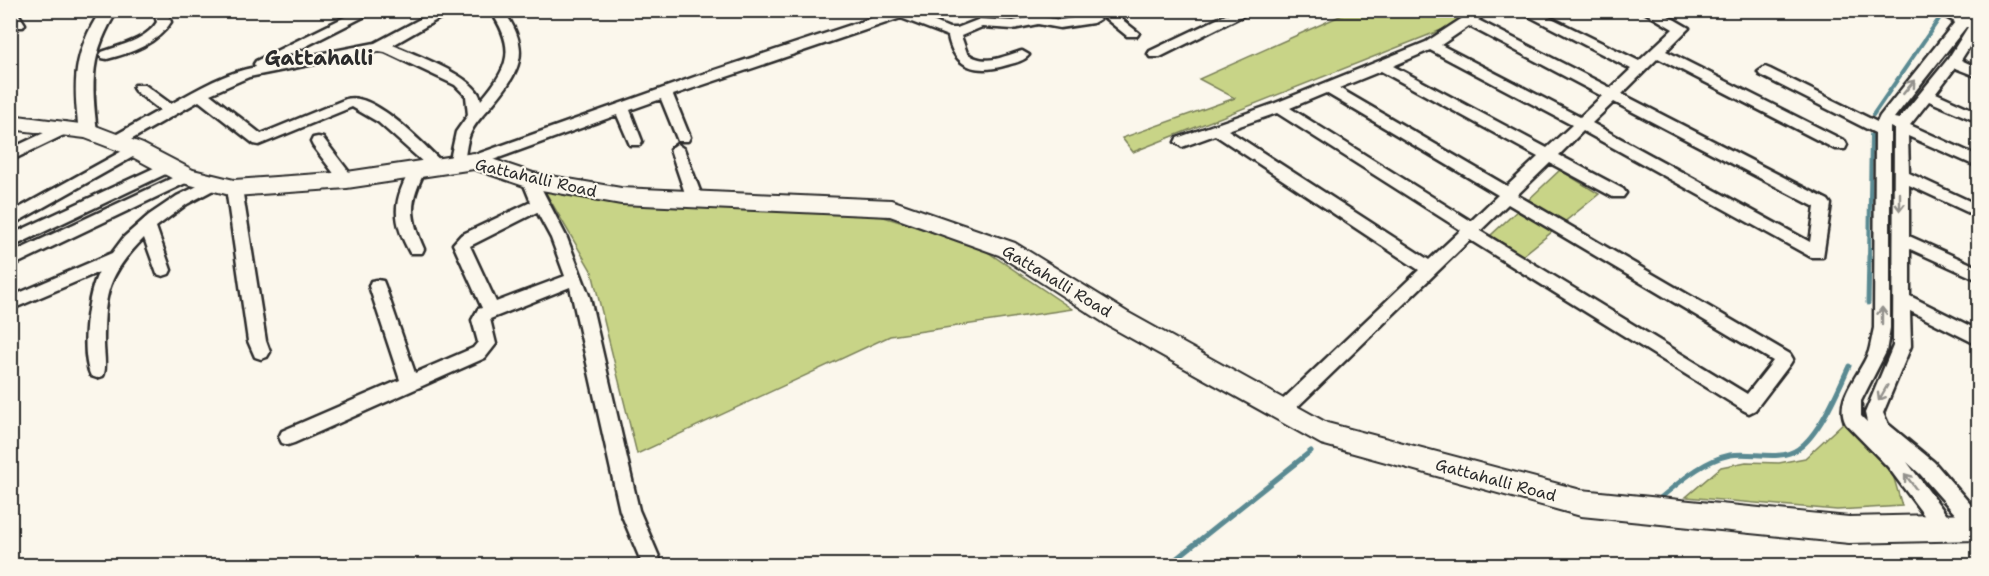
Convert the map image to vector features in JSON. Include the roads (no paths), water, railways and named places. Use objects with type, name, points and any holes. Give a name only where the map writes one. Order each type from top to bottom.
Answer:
[{"type":"main road","name":"Gattahalli Road","points":[[10,122],[76,130],[125,146],[178,171],[223,186],[347,180],[447,165],[497,167],[530,180],[621,196],[891,208],[1007,249],[1118,319],[1321,433],[1581,503],[1849,530],[1978,526]]},
{"type":"street","points":[[10,156],[76,130],[86,56],[95,31],[110,10]]},
{"type":"street","points":[[106,55],[150,37],[161,30],[164,22],[159,10]]},
{"type":"street","points":[[10,220],[125,146],[170,110],[371,10]]},
{"type":"street","points":[[246,73],[379,47],[448,10]]},
{"type":"street","points":[[447,165],[463,132],[507,79],[515,59],[514,38],[496,10]]},
{"type":"street","points":[[1155,54],[1248,10]]},
{"type":"street","points":[[1182,142],[1431,45],[1485,10]]},
{"type":"street","points":[[1523,10],[1641,68]]},
{"type":"street","points":[[1282,411],[1682,28],[1647,10]]},
{"type":"street","points":[[1939,10],[1973,21]]},
{"type":"street","points":[[416,249],[405,225],[402,201],[447,165],[622,108],[879,16],[908,12],[947,32],[954,33],[980,23],[1013,25],[1038,20],[1060,24],[1097,15],[1132,33]]},
{"type":"street","points":[[1431,45],[1582,124],[1817,253],[1823,204],[1469,21]]},
{"type":"street","points":[[1973,21],[1953,62],[1901,126],[1902,346],[1874,413],[1876,422],[1927,468],[1978,526]]},
{"type":"street","points":[[1945,528],[1895,461],[1852,419],[1852,401],[1876,352],[1881,328],[1884,125],[1973,21]]},
{"type":"street","points":[[954,33],[955,49],[960,55],[981,65],[1001,64],[1022,55]]},
{"type":"street","points":[[379,47],[396,52],[460,82],[473,95],[475,115]]},
{"type":"street","points":[[1658,52],[1840,146]]},
{"type":"street","points":[[1953,62],[1978,73]]},
{"type":"street","points":[[1381,65],[1618,193]]},
{"type":"street","points":[[1765,72],[1884,125],[1901,126],[1978,162]]},
{"type":"street","points":[[1278,106],[1471,231],[1749,405],[1784,359],[1328,87]]},
{"type":"street","points":[[140,88],[170,110]]},
{"type":"street","points":[[665,92],[695,199]]},
{"type":"street","points":[[200,94],[259,140],[351,102],[359,102],[447,165]]},
{"type":"street","points":[[1926,94],[1978,117]]},
{"type":"street","points":[[622,108],[635,141]]},
{"type":"street","points":[[1216,129],[1431,270]]},
{"type":"street","points":[[318,142],[347,180]]},
{"type":"street","points":[[10,242],[178,171]]},
{"type":"street","points":[[10,261],[178,171]]},
{"type":"street","points":[[1900,175],[1978,211]]},
{"type":"street","points":[[530,180],[559,238],[582,298],[630,511],[644,538],[653,566]]},
{"type":"street","points":[[97,370],[95,359],[101,284],[116,258],[147,225],[186,197],[223,186],[261,352]]},
{"type":"street","points":[[491,309],[461,244],[540,204]]},
{"type":"street","points":[[147,225],[163,270]]},
{"type":"street","points":[[1900,238],[1978,274]]},
{"type":"street","points":[[10,304],[116,258]]},
{"type":"street","points":[[288,437],[479,353],[487,344],[480,320],[491,309],[574,279]]},
{"type":"street","points":[[377,286],[410,384]]},
{"type":"street","points":[[1903,300],[1978,339]]},
{"type":"waterway","points":[[1873,115],[1941,16]]},
{"type":"waterway","points":[[1869,258],[1871,135]]},
{"type":"waterway","points":[[1868,303],[1869,256]]},
{"type":"waterway","points":[[1659,499],[1692,473],[1720,458],[1738,454],[1774,456],[1798,449],[1814,433],[1821,422],[1849,366]]},
{"type":"waterway","points":[[1167,566],[1311,451]]},
{"type":"district","name":"Gattahalli","points":[[319,58]]}]
